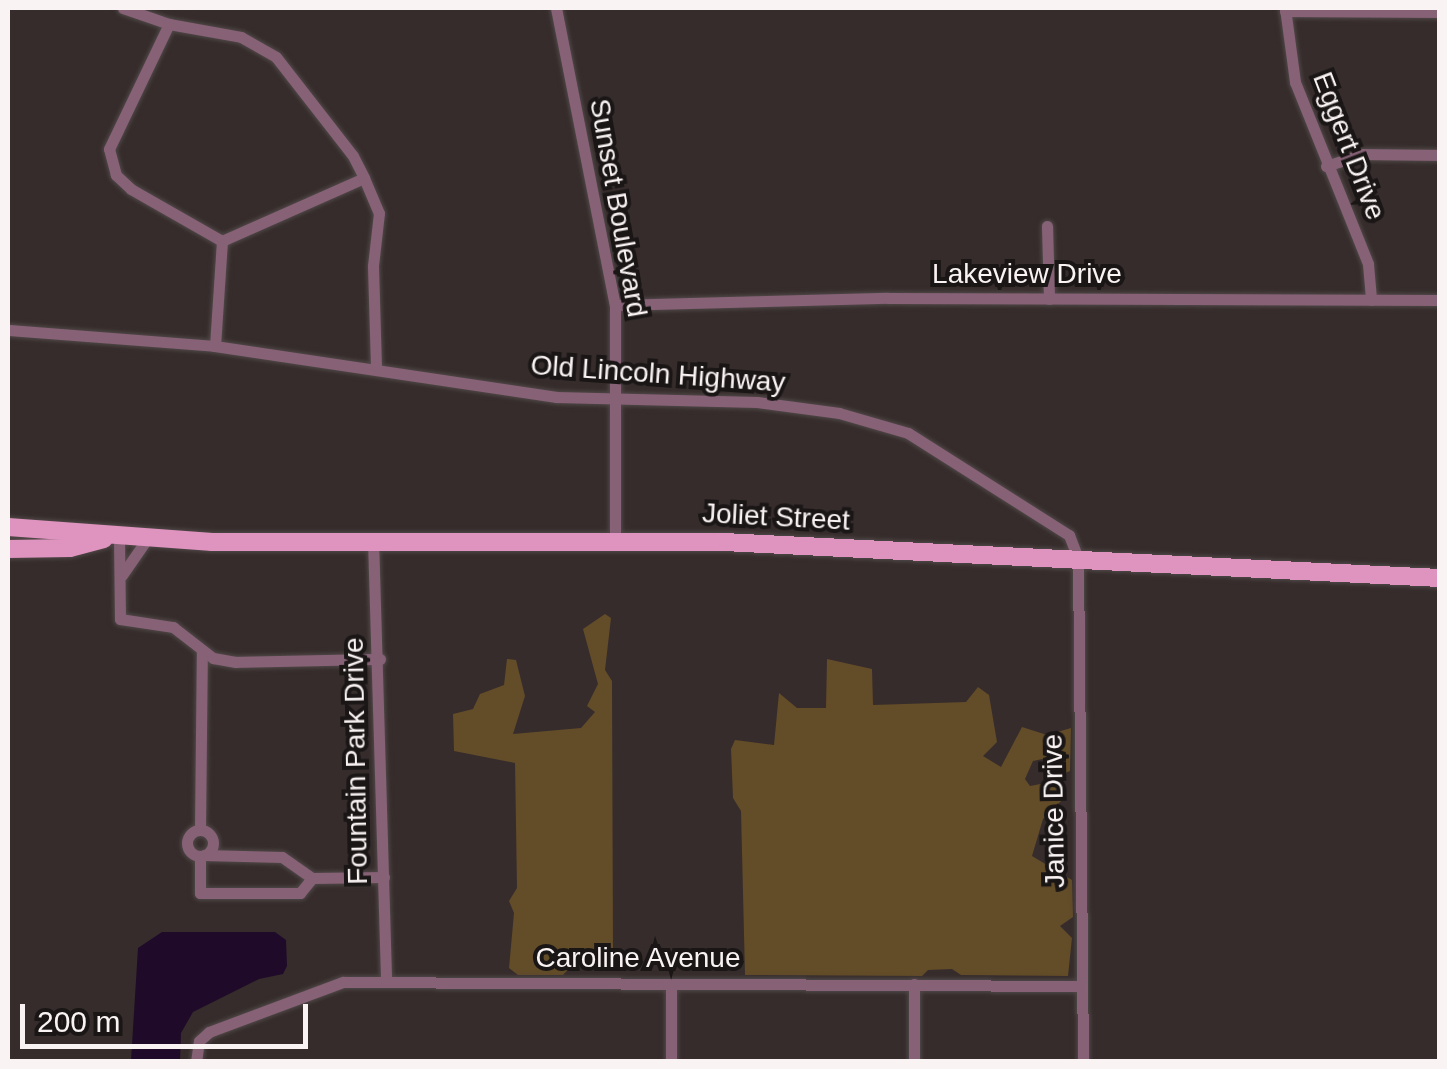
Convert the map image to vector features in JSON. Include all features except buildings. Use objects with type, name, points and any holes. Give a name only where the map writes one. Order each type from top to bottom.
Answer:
[{"type":"main road","points":[[8,527],[114,538]]},
{"type":"main road","name":"Joliet Street","points":[[114,538],[614,538],[1440,578]]},
{"type":"main road","points":[[8,549],[70,548],[114,538]]},
{"type":"street","points":[[123,8],[168,24],[241,37],[276,57],[311,96],[364,178],[380,213],[373,266],[376,367]]},
{"type":"street","name":"Sunset Boulevard","points":[[556,8],[615,305],[614,538]]},
{"type":"street","points":[[1285,9],[1440,12]]},
{"type":"street","name":"Eggert Drive","points":[[1285,9],[1295,82],[1368,264],[1371,300]]},
{"type":"street","points":[[168,24],[109,149],[116,175],[131,189],[222,241]]},
{"type":"street","points":[[1326,166],[1362,154],[1440,155]]},
{"type":"street","points":[[222,241],[364,178]]},
{"type":"street","points":[[1047,226],[1049,299]]},
{"type":"street","points":[[214,346],[222,241]]},
{"type":"street","name":"Lakeview Drive","points":[[615,305],[1049,299],[1440,300]]},
{"type":"street","name":"Old Lincoln Highway","points":[[8,330],[214,346],[615,402],[757,402],[839,412],[908,433],[1069,535],[1078,559]]},
{"type":"street","points":[[114,538],[120,619],[173,627],[202,650],[236,662],[380,659]]},
{"type":"street","points":[[120,584],[126,561],[147,539]]},
{"type":"street","name":"Fountain Park Drive","points":[[373,539],[380,659],[386,981]]},
{"type":"street","name":"Janice Drive","points":[[1078,559],[1082,1062]]},
{"type":"street","points":[[202,650],[200,830],[213,840],[202,856],[200,893],[300,893],[312,878]]},
{"type":"street","points":[[202,856],[282,856],[312,878],[384,877]]},
{"type":"street","name":"Caroline Avenue","points":[[196,1062],[204,1034],[325,988],[386,981],[1082,986]]},
{"type":"street","points":[[671,1062],[672,984]]},
{"type":"street","points":[[914,984],[914,1062]]},
{"type":"shaded area","points":[[605,614],[611,618],[605,670],[612,681],[613,951],[631,965],[623,971],[583,969],[574,963],[563,975],[518,975],[509,968],[514,913],[509,901],[517,888],[515,763],[454,751],[453,714],[473,709],[480,694],[504,685],[507,659],[516,660],[525,696],[513,734],[581,728],[595,712],[587,706],[598,684],[583,629]]},
{"type":"shaded area","points":[[827,659],[872,669],[873,705],[966,702],[978,687],[989,695],[997,742],[983,756],[1001,767],[1022,727],[1047,735],[1071,728],[1070,771],[1063,774],[1058,761],[1047,758],[1033,761],[1025,779],[1030,786],[1056,781],[1060,788],[1061,801],[1043,819],[1032,856],[1072,880],[1073,917],[1060,926],[1072,938],[1068,976],[961,975],[952,969],[928,970],[922,976],[745,975],[741,811],[733,798],[731,749],[735,740],[774,745],[779,693],[797,708],[826,708]]},
{"type":"shaded area","points":[[162,932],[275,932],[286,940],[287,966],[283,974],[259,979],[193,1012],[181,1033],[180,1061],[131,1061],[138,948]]}]
